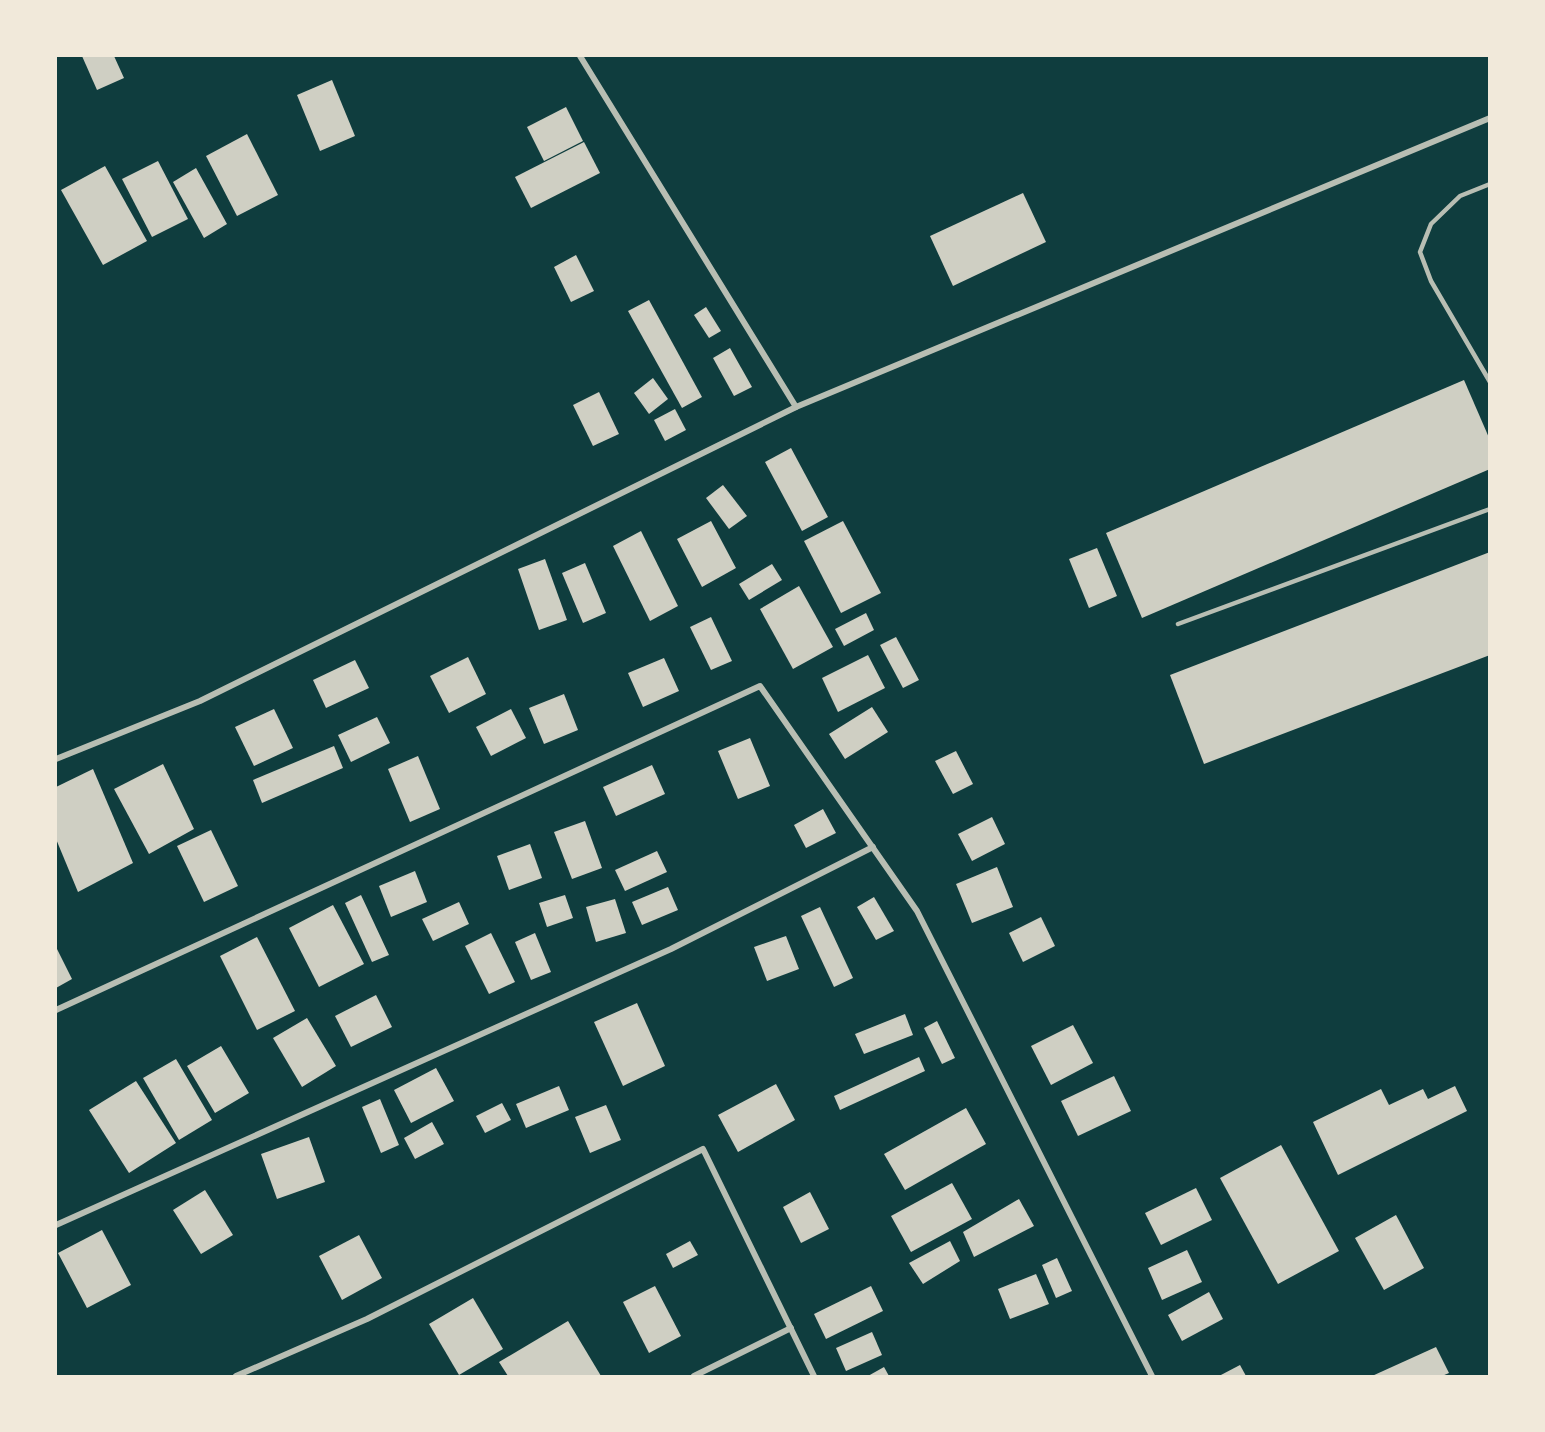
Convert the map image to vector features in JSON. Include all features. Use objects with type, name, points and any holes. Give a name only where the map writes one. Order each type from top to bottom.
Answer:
[{"type":"street","points":[[580,56],[796,407]]},
{"type":"street","points":[[56,759],[200,701],[796,407],[1490,118]]},
{"type":"street","points":[[56,1010],[760,686],[917,911],[1152,1377]]},
{"type":"street","points":[[56,1226],[671,949],[873,847]]},
{"type":"street","points":[[236,1377],[367,1318],[703,1149],[814,1377]]},
{"type":"street","points":[[694,1377],[791,1328]]},
{"type":"lane","points":[[1490,184],[1460,196],[1431,224],[1420,252],[1431,281],[1490,382]]},
{"type":"lane","points":[[1178,624],[1490,509]]},
{"type":"building","points":[[82,56],[114,56],[124,78],[97,90]]},
{"type":"building","points":[[332,80],[355,136],[320,151],[297,95]]},
{"type":"building","points":[[566,107],[583,141],[544,161],[527,127]]},
{"type":"building","points":[[247,134],[278,195],[237,216],[206,156]]},
{"type":"building","points":[[584,142],[600,173],[531,208],[515,177]]},
{"type":"building","points":[[158,161],[188,219],[152,237],[122,179]]},
{"type":"building","points":[[105,166],[147,241],[103,265],[61,190]]},
{"type":"building","points":[[196,168],[227,224],[204,238],[173,182]]},
{"type":"building","points":[[1023,193],[1046,242],[953,286],[930,236]]},
{"type":"building","points":[[576,255],[594,291],[571,302],[554,267]]},
{"type":"building","points":[[649,300],[702,397],[682,408],[628,311]]},
{"type":"building","points":[[706,307],[721,331],[709,338],[694,315]]},
{"type":"building","points":[[730,348],[752,387],[734,396],[713,358]]},
{"type":"building","points":[[653,378],[668,399],[649,414],[634,393]]},
{"type":"building","points":[[1464,380],[1490,440],[1490,469],[1142,618],[1106,533]]},
{"type":"building","points":[[599,392],[619,434],[593,446],[573,405]]},
{"type":"building","points":[[675,409],[686,430],[665,441],[654,420]]},
{"type":"building","points":[[791,448],[828,517],[802,531],[765,462]]},
{"type":"building","points":[[723,485],[747,516],[729,529],[706,498]]},
{"type":"building","points":[[711,521],[736,568],[702,587],[677,539]]},
{"type":"building","points":[[843,521],[881,593],[841,613],[804,541]]},
{"type":"building","points":[[641,531],[678,606],[650,621],[613,546]]},
{"type":"building","points":[[1097,548],[1117,596],[1089,608],[1069,559]]},
{"type":"building","points":[[1490,552],[1490,655],[1204,764],[1170,675]]},
{"type":"building","points":[[545,559],[567,620],[539,630],[518,569]]},
{"type":"building","points":[[585,563],[606,613],[583,623],[562,573]]},
{"type":"building","points":[[772,564],[782,580],[749,600],[739,584]]},
{"type":"building","points":[[799,586],[833,647],[793,669],[760,609]]},
{"type":"building","points":[[866,613],[874,630],[844,646],[835,629]]},
{"type":"building","points":[[711,617],[732,661],[711,670],[690,627]]},
{"type":"building","points":[[896,637],[919,680],[903,688],[880,645]]},
{"type":"building","points":[[868,655],[885,688],[838,712],[822,678]]},
{"type":"building","points":[[468,657],[486,694],[449,713],[430,676]]},
{"type":"building","points":[[664,658],[679,691],[643,707],[628,673]]},
{"type":"building","points":[[355,660],[369,688],[326,708],[313,680]]},
{"type":"building","points":[[564,694],[578,730],[544,744],[529,708]]},
{"type":"building","points":[[872,707],[888,732],[845,759],[829,734]]},
{"type":"building","points":[[274,709],[293,748],[254,766],[235,727]]},
{"type":"building","points":[[511,709],[526,738],[491,756],[476,727]]},
{"type":"building","points":[[377,717],[390,743],[351,762],[338,735]]},
{"type":"building","points":[[750,738],[770,786],[738,799],[718,751]]},
{"type":"building","points":[[334,746],[343,768],[262,803],[253,780]]},
{"type":"building","points":[[956,751],[973,784],[953,794],[935,761]]},
{"type":"building","points":[[418,756],[440,809],[410,822],[388,769]]},
{"type":"building","points":[[163,764],[194,829],[149,854],[114,789]]},
{"type":"building","points":[[652,765],[665,794],[616,816],[603,787]]},
{"type":"building","points":[[93,769],[133,863],[78,892],[56,839],[56,787]]},
{"type":"building","points":[[823,809],[836,833],[806,848],[794,825]]},
{"type":"building","points":[[992,817],[1005,844],[972,861],[958,834]]},
{"type":"building","points":[[585,821],[602,868],[572,879],[554,832]]},
{"type":"building","points":[[211,830],[238,886],[204,902],[177,846]]},
{"type":"building","points":[[530,844],[542,878],[509,890],[497,856]]},
{"type":"building","points":[[657,851],[667,872],[625,891],[615,870]]},
{"type":"building","points":[[997,867],[1013,907],[972,923],[956,884]]},
{"type":"building","points":[[415,871],[427,902],[391,917],[379,886]]},
{"type":"building","points":[[668,887],[678,910],[642,925],[632,902]]},
{"type":"building","points":[[361,895],[389,955],[372,962],[345,903]]},
{"type":"building","points":[[565,895],[573,918],[547,927],[539,903]]},
{"type":"building","points":[[874,897],[894,931],[876,940],[857,907]]},
{"type":"building","points":[[615,899],[626,933],[596,942],[586,907]]},
{"type":"building","points":[[459,902],[469,924],[433,941],[422,919]]},
{"type":"building","points":[[333,905],[364,964],[319,987],[289,928]]},
{"type":"building","points":[[820,907],[853,978],[834,987],[801,916]]},
{"type":"building","points":[[1041,917],[1055,946],[1023,962],[1009,933]]},
{"type":"building","points":[[491,933],[515,982],[489,994],[465,946]]},
{"type":"building","points":[[535,933],[551,972],[531,980],[515,942]]},
{"type":"building","points":[[786,936],[799,969],[767,981],[754,947]]},
{"type":"building","points":[[257,937],[295,1011],[257,1030],[220,956]]},
{"type":"building","points":[[56,947],[72,979],[56,988]]},
{"type":"building","points":[[376,995],[392,1027],[351,1047],[335,1016]]},
{"type":"building","points":[[637,1003],[665,1066],[623,1086],[594,1022]]},
{"type":"building","points":[[905,1014],[913,1035],[864,1054],[855,1034]]},
{"type":"building","points":[[307,1018],[336,1066],[302,1087],[273,1038]]},
{"type":"building","points":[[937,1021],[955,1058],[942,1064],[924,1028]]},
{"type":"building","points":[[1073,1025],[1093,1063],[1051,1085],[1031,1046]]},
{"type":"building","points":[[221,1046],[249,1093],[215,1113],[187,1066]]},
{"type":"building","points":[[919,1057],[925,1071],[840,1110],[834,1096]]},
{"type":"building","points":[[176,1059],[212,1120],[179,1140],[143,1078]]},
{"type":"building","points":[[436,1068],[454,1101],[411,1123],[394,1090]]},
{"type":"building","points":[[1114,1076],[1131,1111],[1078,1136],[1061,1101]]},
{"type":"building","points":[[136,1081],[176,1143],[129,1173],[89,1110]]},
{"type":"building","points":[[776,1084],[795,1120],[738,1152],[718,1115]]},
{"type":"building","points":[[559,1086],[569,1110],[526,1128],[516,1104]]},
{"type":"building","points":[[1455,1086],[1467,1111],[1338,1175],[1313,1122],[1381,1089],[1389,1105],[1423,1089],[1428,1099]]},
{"type":"building","points":[[380,1099],[399,1145],[381,1153],[362,1107]]},
{"type":"building","points":[[502,1103],[511,1120],[485,1133],[476,1116]]},
{"type":"building","points":[[606,1105],[621,1140],[590,1153],[575,1117]]},
{"type":"building","points":[[966,1108],[986,1144],[905,1190],[884,1154]]},
{"type":"building","points":[[432,1122],[444,1144],[415,1159],[404,1138]]},
{"type":"building","points":[[309,1137],[325,1182],[277,1199],[261,1154]]},
{"type":"building","points":[[1281,1145],[1339,1251],[1278,1284],[1220,1178]]},
{"type":"building","points":[[952,1183],[972,1219],[911,1252],[891,1216]]},
{"type":"building","points":[[1196,1188],[1212,1220],[1161,1245],[1145,1213]]},
{"type":"building","points":[[205,1190],[233,1235],[201,1254],[173,1210]]},
{"type":"building","points":[[810,1192],[829,1229],[801,1243],[783,1207]]},
{"type":"building","points":[[1019,1199],[1034,1226],[974,1257],[963,1232]]},
{"type":"building","points":[[1396,1215],[1424,1268],[1384,1290],[1355,1238]]},
{"type":"building","points":[[102,1230],[131,1285],[87,1308],[58,1253]]},
{"type":"building","points":[[359,1235],[382,1278],[342,1300],[319,1256]]},
{"type":"building","points":[[690,1241],[698,1255],[673,1268],[666,1254]]},
{"type":"building","points":[[950,1241],[960,1261],[923,1284],[909,1263]]},
{"type":"building","points":[[1187,1250],[1202,1282],[1162,1300],[1148,1268]]},
{"type":"building","points":[[1057,1258],[1072,1291],[1056,1298],[1042,1265]]},
{"type":"building","points":[[1036,1274],[1049,1304],[1010,1319],[998,1289]]},
{"type":"building","points":[[655,1286],[681,1336],[649,1353],[623,1302]]},
{"type":"building","points":[[871,1286],[883,1311],[826,1339],[814,1314]]},
{"type":"building","points":[[1209,1292],[1223,1319],[1182,1341],[1168,1315]]},
{"type":"building","points":[[473,1298],[503,1349],[459,1375],[429,1324]]},
{"type":"building","points":[[568,1321],[601,1376],[508,1376],[499,1362]]},
{"type":"building","points":[[872,1332],[882,1355],[846,1371],[836,1348]]},
{"type":"building","points":[[1436,1347],[1449,1373],[1442,1376],[1372,1376]]},
{"type":"building","points":[[1240,1365],[1246,1376],[1219,1376]]},
{"type":"building","points":[[884,1367],[889,1376],[868,1376]]}]
